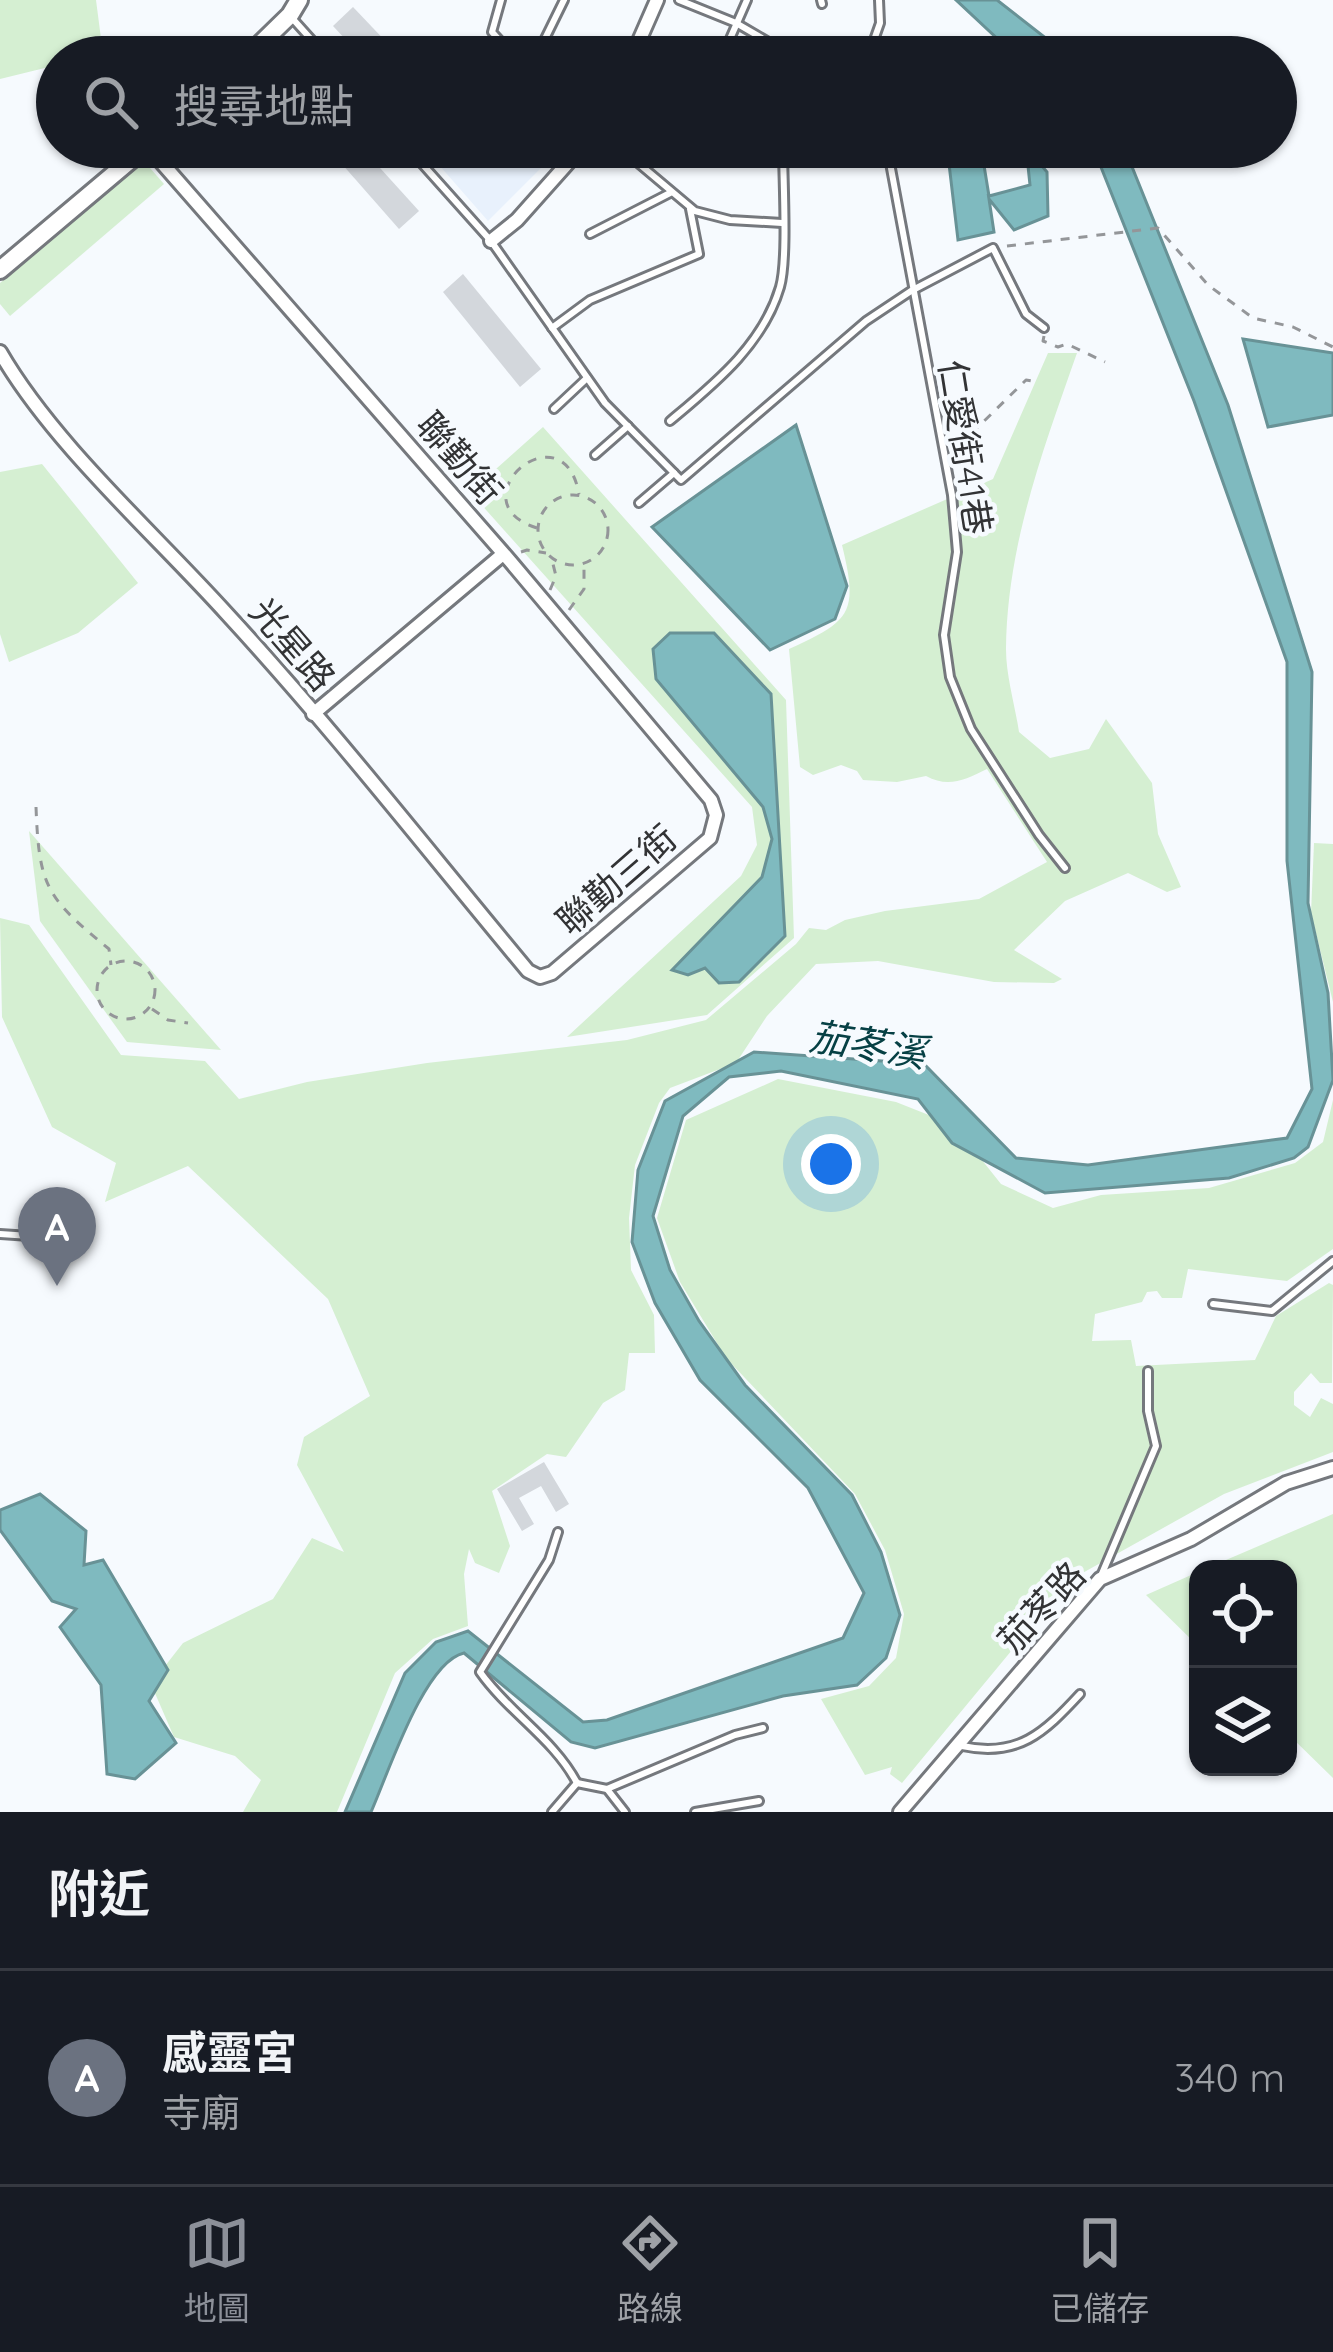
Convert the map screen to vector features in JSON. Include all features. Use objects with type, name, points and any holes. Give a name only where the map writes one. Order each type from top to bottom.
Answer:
[{"type":"street","points":[[641,36],[657,0]]},
{"type":"street","points":[[268,36],[295,8]]},
{"type":"street","points":[[0,270],[122,168]]},
{"type":"street","name":"聯勤街","points":[[165,168],[507,557],[711,800],[716,815]]},
{"type":"street","points":[[491,241],[517,220],[563,168]]},
{"type":"street","name":"光星路","points":[[0,352],[48,420],[231,617],[528,970],[540,977]]},
{"type":"street","points":[[314,714],[507,557]]},
{"type":"street","name":"聯勤三街","points":[[540,977],[552,973],[710,838],[716,815]]},
{"type":"street","name":"茄苳路","points":[[900,1812],[1100,1579],[1192,1540],[1286,1483],[1333,1468]]},
{"type":"lane","points":[[496,36],[492,32],[501,0]]},
{"type":"lane","points":[[546,36],[564,0]]},
{"type":"lane","points":[[680,0],[758,36]]},
{"type":"lane","points":[[731,36],[747,0]]},
{"type":"lane","points":[[876,36],[879,0]]},
{"type":"lane","points":[[295,8],[313,36]]},
{"type":"lane","points":[[426,168],[491,241],[587,378],[677,477]]},
{"type":"lane","points":[[642,168],[690,209],[730,220],[782,223]]},
{"type":"lane","points":[[670,422],[730,371],[763,323],[782,284],[783,168]]},
{"type":"lane","name":"仁愛街41巷","points":[[891,168],[952,495],[957,552],[944,634],[950,677],[971,729],[1065,868]]},
{"type":"lane","points":[[590,234],[670,193]]},
{"type":"lane","points":[[551,329],[590,300],[699,254],[690,209]]},
{"type":"lane","points":[[638,503],[911,290],[993,248],[1026,314],[1044,328]]},
{"type":"lane","points":[[554,409],[587,378]]},
{"type":"lane","points":[[595,455],[628,426]]},
{"type":"lane","points":[[0,1234],[30,1236]]},
{"type":"lane","points":[[1213,1304],[1272,1311],[1333,1261]]},
{"type":"lane","points":[[1100,1579],[1156,1445],[1148,1411],[1148,1371]]},
{"type":"lane","points":[[558,1532],[550,1560],[480,1672],[550,1745],[577,1783],[607,1789],[735,1735],[763,1728]]},
{"type":"lane","points":[[958,1745],[987,1751],[1022,1745],[1080,1694]]},
{"type":"lane","points":[[551,1812],[577,1783]]},
{"type":"lane","points":[[607,1789],[625,1812]]},
{"type":"lane","points":[[695,1812],[759,1801]]},
{"type":"path","points":[[993,248],[1157,228],[1208,285],[1253,318],[1292,326],[1333,347]]},
{"type":"path","points":[[1044,328],[1043,341],[1058,347],[1066,344],[1105,362]]},
{"type":"path","points":[[940,442],[977,428],[1026,380],[1032,381]]},
{"type":"path","points":[[539,529],[522,523],[508,504],[508,481],[522,463],[545,457],[556,460],[574,476],[579,496]]},
{"type":"path","points":[[507,557],[527,550],[547,553],[566,565],[584,564],[598,556],[608,523],[595,503],[579,496],[561,498],[544,512],[539,529],[547,553],[556,576],[552,588],[541,597]]},
{"type":"path","points":[[560,620],[584,590],[584,564]]},
{"type":"path","points":[[36,807],[43,881],[61,908],[109,949],[111,965],[98,982],[100,1002],[114,1016],[133,1018],[150,1008],[156,990],[150,972],[134,962],[111,965]]},
{"type":"path","points":[[150,1008],[168,1021],[188,1023]]},
{"type":"shaded area","points":[[442,168],[541,168],[488,221]]},
{"type":"green space","points":[[0,0],[96,0],[101,36],[36,36],[36,70],[0,79]]},
{"type":"green space","points":[[134,168],[150,168],[164,184],[10,316],[0,304],[0,283]]},
{"type":"green space","points":[[1048,353],[1077,353],[1029,498],[1013,573],[1006,659],[1019,732],[1050,758],[1089,749],[1106,719],[1152,783],[1158,834],[1181,887],[1167,892],[1128,873],[1065,901],[1014,950],[1062,979],[1054,983],[994,982],[878,961],[816,964],[767,1016],[736,1063],[670,1088],[659,1103],[635,1165],[629,1218],[631,1270],[654,1315],[655,1353],[629,1353],[625,1390],[603,1403],[566,1457],[547,1454],[492,1491],[510,1546],[499,1573],[475,1563],[469,1549],[464,1574],[468,1626],[433,1639],[395,1673],[337,1812],[243,1812],[261,1780],[235,1756],[174,1737],[151,1684],[183,1643],[273,1599],[312,1538],[344,1552],[297,1465],[304,1437],[370,1396],[328,1299],[188,1166],[105,1202],[116,1163],[52,1127],[2,1017],[0,918],[29,925],[121,1055],[205,1061],[239,1099],[307,1082],[427,1063],[627,1040],[706,1020],[809,928],[826,930],[845,920],[885,911],[979,899],[1047,862],[987,769],[949,782],[926,776],[897,782],[863,780],[857,771],[841,765],[813,775],[800,767],[789,649],[825,631],[845,612],[849,586],[842,545],[993,479]]},
{"type":"green space","points":[[543,427],[786,700],[794,938],[707,1015],[567,1037],[741,876],[757,845],[752,807],[470,492]]},
{"type":"green space","points":[[42,464],[138,583],[78,633],[9,662],[0,634],[0,472]]},
{"type":"green space","points":[[29,831],[221,1050],[127,1042],[40,921]]},
{"type":"green space","points":[[1314,843],[1333,844],[1333,1002],[1311,913]]},
{"type":"green space","points":[[778,1079],[896,1102],[954,1125],[1001,1184],[1053,1208],[1101,1195],[1209,1188],[1295,1163],[1323,1142],[1333,1100],[1333,1249],[1287,1281],[1188,1269],[1182,1298],[1147,1292],[1142,1302],[1095,1314],[1092,1341],[1131,1340],[1136,1366],[1255,1360],[1276,1316],[1329,1283],[1333,1285],[1332,1383],[1320,1383],[1311,1373],[1294,1392],[1294,1405],[1310,1417],[1321,1398],[1333,1404],[1333,1452],[1224,1494],[1070,1580],[902,1783],[890,1774],[892,1767],[865,1775],[821,1699],[869,1686],[896,1658],[904,1614],[885,1550],[855,1494],[726,1358],[680,1282],[657,1218],[686,1120]]},
{"type":"green space","points":[[1333,1514],[1333,1778],[1297,1743],[1297,1560],[1226,1560]]},
{"type":"green space","points":[[1189,1576],[1189,1637],[1146,1595]]},
{"type":"water","points":[[956,0],[997,0],[1043,36],[995,36]]},
{"type":"water","points":[[949,168],[984,168],[989,196],[1030,185],[1028,168],[1047,172],[1048,216],[1014,230],[989,199],[994,232],[958,240]]},
{"type":"water","name":"茄苳溪","points":[[1101,168],[1132,168],[1228,405],[1312,672],[1308,903],[1328,993],[1333,1080],[1308,1147],[1294,1158],[1229,1178],[1045,1193],[952,1143],[918,1099],[781,1071],[729,1077],[683,1116],[653,1216],[670,1270],[699,1321],[745,1385],[852,1495],[881,1552],[900,1615],[886,1658],[857,1685],[783,1696],[595,1748],[571,1742],[464,1653],[449,1661],[421,1697],[371,1812],[345,1812],[405,1673],[436,1642],[468,1631],[583,1722],[607,1720],[843,1638],[864,1593],[808,1488],[700,1380],[655,1303],[632,1242],[638,1170],[665,1101],[754,1052],[924,1064],[1016,1158],[1088,1165],[1287,1138],[1312,1089],[1287,861],[1287,662],[1194,401]]},
{"type":"water","points":[[1243,339],[1333,353],[1333,415],[1268,427]]},
{"type":"water","points":[[796,425],[847,586],[835,619],[770,650],[652,527]]},
{"type":"water","points":[[670,633],[714,633],[771,694],[785,936],[739,982],[719,983],[705,968],[688,975],[672,970],[762,877],[772,839],[763,807],[656,679],[653,649]]},
{"type":"water","points":[[40,1494],[86,1531],[84,1565],[103,1560],[168,1670],[149,1701],[176,1743],[135,1779],[107,1774],[101,1685],[60,1627],[76,1609],[52,1601],[0,1530],[0,1510]]},
{"type":"building","points":[[353,7],[381,36],[342,36],[333,26]]},
{"type":"building","points":[[345,168],[380,168],[419,211],[399,229]]},
{"type":"building","points":[[463,274],[541,369],[520,387],[443,292]]},
{"type":"building","points":[[544,1462],[569,1504],[556,1512],[541,1486],[519,1498],[534,1524],[522,1531],[497,1489]]},
{"type":"place","name":"感靈宮","points":[[57,1286]]}]
